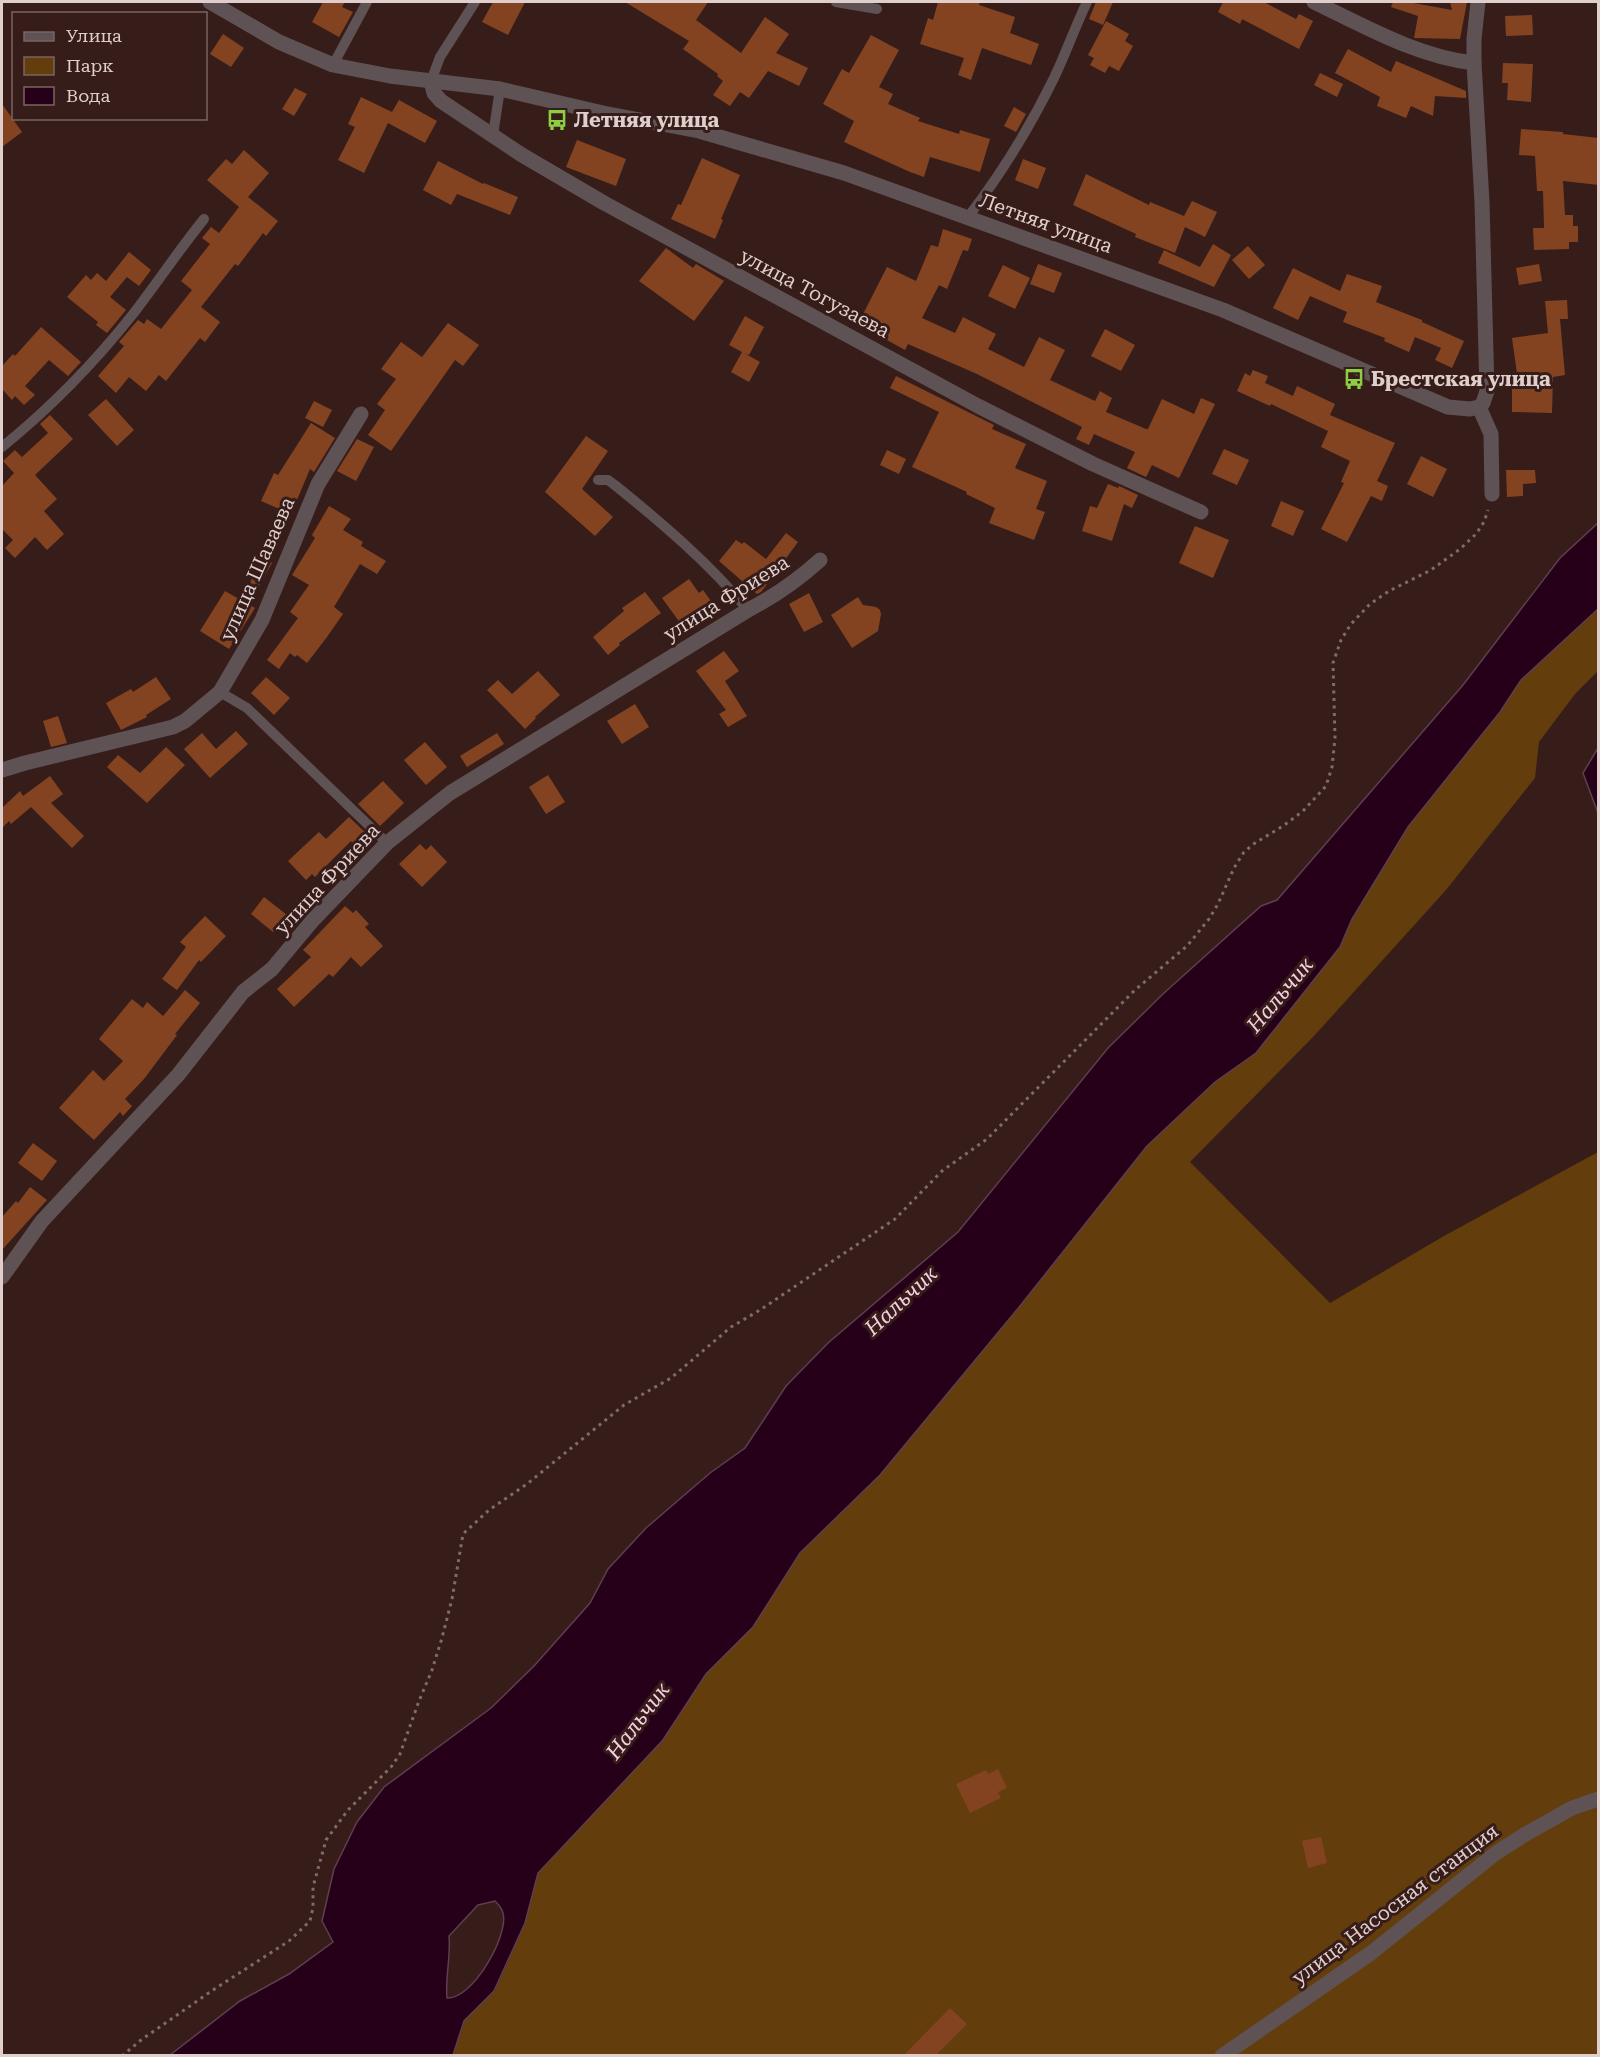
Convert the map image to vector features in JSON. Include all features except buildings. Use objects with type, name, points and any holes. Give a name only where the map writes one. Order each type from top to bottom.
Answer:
[{"type":"street","name":"Летняя улица","points":[[210,2],[279,42],[333,65],[430,81],[500,89],[603,113],[699,131],[844,173],[1223,310],[1448,407],[1470,409],[1479,407]]},
{"type":"street","points":[[1314,2],[1401,42],[1453,61],[1474,63]]},
{"type":"street","points":[[1478,2],[1474,63],[1482,202],[1487,391],[1479,407],[1491,434],[1492,494]]},
{"type":"street","name":"улица Тогузаева","points":[[430,81],[434,93],[441,101],[522,155],[604,203],[978,406],[1093,464],[1201,512]]},
{"type":"street","name":"улица Шаваева","points":[[2,770],[173,727],[192,716],[220,692],[262,620],[318,484],[361,414]]},
{"type":"street","name":"улица Фриева","points":[[2,1277],[42,1221],[178,1075],[243,992],[272,969],[313,920],[387,843],[450,793],[748,610],[776,596],[798,581],[820,560]]},
{"type":"street","name":"улица Насосная станция","points":[[1222,2055],[1371,1953],[1496,1853],[1524,1834],[1572,1808],[1599,1799]]},
{"type":"lane","points":[[333,65],[367,2]]},
{"type":"lane","points":[[430,81],[440,57],[475,2]]},
{"type":"lane","points":[[836,2],[877,9]]},
{"type":"lane","points":[[968,217],[993,185],[1027,129],[1054,78],[1087,2]]},
{"type":"lane","points":[[493,135],[500,89]]},
{"type":"lane","points":[[2,447],[95,357],[132,314],[204,219]]},
{"type":"lane","points":[[598,480],[608,480],[680,540],[711,568],[748,610]]},
{"type":"lane","points":[[220,692],[247,708],[387,843]]},
{"type":"path","points":[[122,2055],[213,1990],[289,1941],[310,1921],[313,1908],[313,1887],[326,1840],[348,1810],[392,1767],[400,1754],[442,1638],[452,1599],[463,1534],[489,1510],[527,1484],[624,1406],[671,1378],[731,1327],[895,1219],[942,1171],[987,1138],[1135,990],[1187,946],[1209,919],[1244,852],[1303,811],[1326,786],[1332,768],[1335,738],[1333,663],[1341,639],[1370,604],[1389,591],[1431,570],[1476,534],[1484,522],[1492,494]]},
{"type":"green space","points":[[1598,609],[1598,671],[1575,694],[1539,742],[1535,778],[1446,890],[1314,1036],[1190,1162],[1330,1303],[1444,1236],[1598,1152],[1598,2055],[453,2056],[464,2021],[495,1991],[525,1923],[538,1873],[663,1740],[706,1674],[753,1627],[800,1553],[880,1475],[1020,1306],[1147,1146],[1215,1082],[1256,1053],[1340,947],[1352,919],[1408,827],[1500,712],[1521,680]]},
{"type":"water","name":"Нальчик","points":[[1598,523],[1598,609],[1521,680],[1500,712],[1408,827],[1352,919],[1340,947],[1256,1053],[1215,1082],[1147,1146],[1020,1306],[880,1475],[800,1553],[753,1627],[706,1674],[663,1740],[538,1873],[525,1923],[494,1991],[464,2021],[453,2055],[170,2055],[240,2001],[289,1974],[333,1942],[322,1921],[334,1869],[357,1822],[384,1787],[491,1708],[534,1666],[590,1603],[608,1569],[646,1528],[710,1473],[745,1448],[786,1386],[828,1343],[958,1232],[1108,1048],[1164,993],[1261,906],[1277,900],[1463,685],[1560,558]],"holes":[[[495,1901],[503,1911],[503,1923],[495,1951],[487,1965],[467,1989],[457,1996],[447,1998],[449,1936],[478,1905]]]},
{"type":"water","points":[[1598,748],[1598,813],[1583,773]]},
{"type":"place","name":"Летняя улица","points":[[557,120]]},
{"type":"place","name":"Брестская улица","points":[[1354,379]]}]
